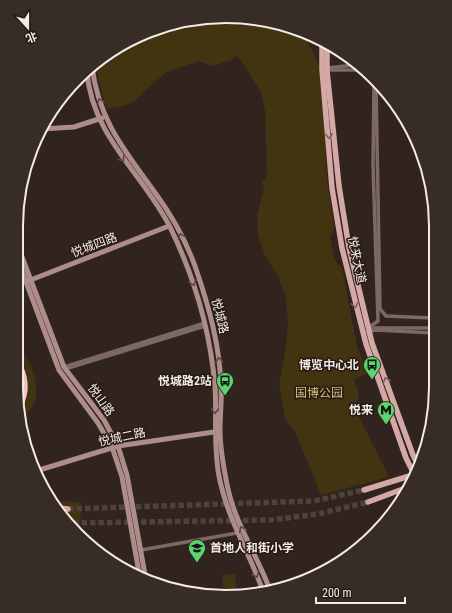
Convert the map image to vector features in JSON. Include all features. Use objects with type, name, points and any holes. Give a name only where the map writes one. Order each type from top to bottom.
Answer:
[{"type":"highway","points":[[23,372],[25,384],[23,398]]},
{"type":"main road","name":"悦来大道","points":[[323,47],[348,248],[368,330],[416,460]]},
{"type":"main road","name":"悦来大道","points":[[327,50],[325,69],[332,188],[342,248],[362,331],[398,436],[412,469]]},
{"type":"main road","name":"悦城路","points":[[93,72],[96,89],[106,116],[121,146],[164,205],[195,267],[211,316],[218,354],[221,387],[220,431],[228,489],[236,517],[268,586]]},
{"type":"main road","name":"悦城路","points":[[88,77],[90,90],[100,118],[116,149],[169,226],[188,268],[205,325],[215,387],[214,432],[222,490],[237,533],[261,587]]},
{"type":"main road","points":[[48,129],[74,127],[106,116]]},
{"type":"main road","name":"悦城四路","points":[[28,281],[169,226]]},
{"type":"main road","name":"悦山路","points":[[23,264],[59,370],[115,447],[122,477],[139,570]]},
{"type":"main road","name":"悦山路","points":[[23,270],[64,368],[104,420],[127,475],[145,573]]},
{"type":"main road","name":"悦城二路","points":[[40,470],[115,447],[214,432]]},
{"type":"main road","points":[[364,490],[408,477]]},
{"type":"main road","points":[[368,502],[402,489]]},
{"type":"main road","points":[[63,509],[68,509]]},
{"type":"street","points":[[325,69],[351,66]]},
{"type":"street","points":[[325,69],[356,70]]},
{"type":"street","points":[[368,330],[378,321],[374,172],[374,86]]},
{"type":"street","points":[[374,87],[380,309],[386,316],[429,318]]},
{"type":"street","points":[[64,368],[205,325]]},
{"type":"street","points":[[362,331],[429,328]]},
{"type":"street","points":[[368,330],[429,333]]},
{"type":"street","points":[[141,550],[237,533]]},
{"type":"green space","name":"国博公园","points":[[213,23],[239,23],[279,30],[306,39],[321,69],[327,178],[334,229],[330,237],[335,261],[342,268],[357,346],[367,374],[354,379],[359,394],[355,409],[389,477],[321,495],[295,431],[285,419],[279,384],[286,347],[288,323],[286,299],[278,276],[265,256],[258,235],[257,216],[264,188],[262,182],[267,176],[265,110],[261,92],[237,55],[232,60],[212,66],[199,61],[166,72],[134,101],[127,105],[107,109],[97,69],[113,57],[148,38],[186,27]]},
{"type":"green space","points":[[23,353],[33,372],[36,388],[34,403],[25,416],[23,400]]},
{"type":"green space","points":[[58,501],[81,502],[80,529]]},
{"type":"green space","points":[[235,574],[237,590],[224,590],[222,575]]},
{"type":"tunnel","points":[[68,509],[314,501],[364,490]]},
{"type":"tunnel","points":[[75,523],[271,520],[318,514],[368,502]]},
{"type":"place","name":"博览中心北","points":[[372,380]]},
{"type":"place","name":"悦城路2站","points":[[225,396]]},
{"type":"place","name":"悦来","points":[[386,425]]},
{"type":"place","name":"首地人和街小学","points":[[197,563]]}]
